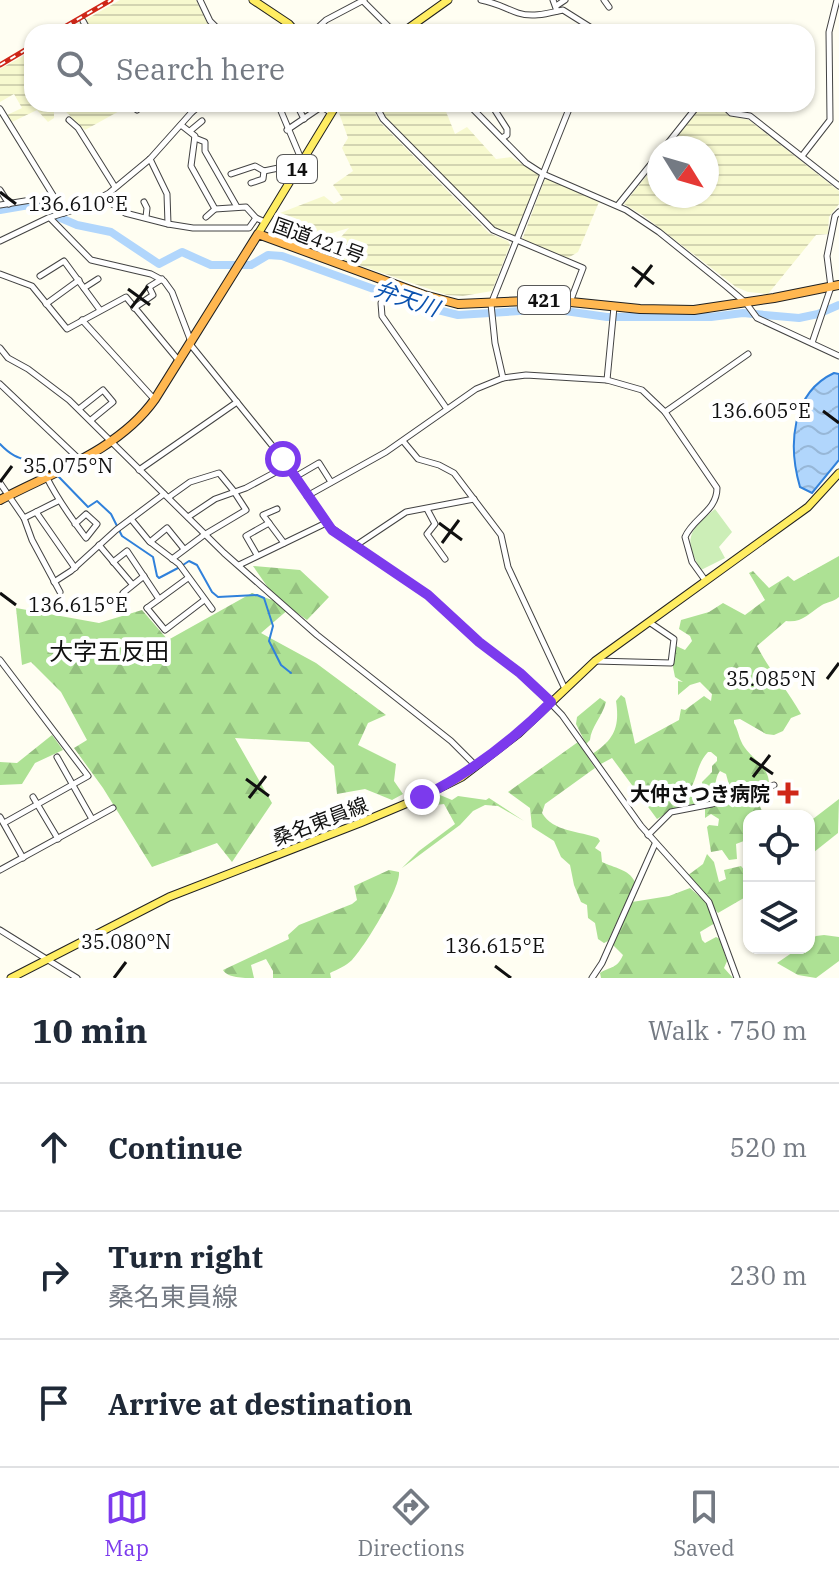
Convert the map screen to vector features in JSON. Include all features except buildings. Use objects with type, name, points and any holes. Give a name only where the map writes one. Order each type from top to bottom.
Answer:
[{"type":"highway","name":"国道421号","points":[[0,500],[112,441],[135,424],[155,399],[258,234],[387,286],[446,301],[491,306],[551,300],[614,309],[694,310],[748,306],[833,289]]},
{"type":"main road","points":[[253,0],[289,24]]},
{"type":"main road","points":[[414,24],[448,0]]},
{"type":"main road","name":"14","points":[[258,234],[332,113]]},
{"type":"main road","name":"桑名東員線","points":[[11,978],[169,897],[422,797],[477,767],[518,734],[595,661],[808,507],[839,473]]},
{"type":"street","points":[[200,0],[213,24]]},
{"type":"street","points":[[322,24],[364,0],[386,24]]},
{"type":"street","points":[[481,0],[500,3],[519,14],[536,16],[565,0]]},
{"type":"street","points":[[604,0],[609,7]]},
{"type":"street","points":[[802,156],[830,120],[829,32],[837,0]]},
{"type":"street","points":[[555,6],[585,24]]},
{"type":"street","points":[[0,109],[62,212]]},
{"type":"street","points":[[0,241],[102,197],[150,159],[192,112]]},
{"type":"street","points":[[281,112],[302,161]]},
{"type":"street","points":[[300,112],[304,119]]},
{"type":"street","points":[[287,130],[314,112]]},
{"type":"street","points":[[379,112],[493,230],[583,268],[570,302]]},
{"type":"street","points":[[476,112],[526,163],[543,174],[618,205],[659,232],[748,306],[757,318],[839,356]]},
{"type":"street","points":[[496,112],[507,129],[507,135],[501,138]]},
{"type":"street","points":[[503,378],[491,306],[566,112]]},
{"type":"street","points":[[674,136],[693,112]]},
{"type":"street","points":[[730,112],[750,116],[839,186]]},
{"type":"street","points":[[69,120],[78,128],[115,187]]},
{"type":"street","points":[[190,131],[202,121]]},
{"type":"street","points":[[181,125],[195,138],[205,142],[205,151],[237,207]]},
{"type":"street","points":[[195,138],[191,166],[215,209]]},
{"type":"street","points":[[150,159],[167,194],[168,224]]},
{"type":"street","points":[[231,174],[255,166],[264,171],[286,166],[296,171]]},
{"type":"street","points":[[618,205],[647,169]]},
{"type":"street","points":[[251,183],[263,179],[264,171]]},
{"type":"street","points":[[0,190],[9,204]]},
{"type":"street","points":[[102,197],[125,213],[193,228],[249,228],[256,218]]},
{"type":"street","points":[[0,205],[40,200],[62,212]]},
{"type":"street","points":[[144,202],[146,217]]},
{"type":"street","points":[[206,217],[215,209],[246,207],[256,218],[265,222]]},
{"type":"street","points":[[812,343],[833,289],[828,252],[835,216],[839,212]]},
{"type":"street","points":[[52,218],[91,260],[162,279],[172,292],[191,343],[287,466],[326,523],[428,595],[551,702],[655,844],[709,902],[737,978]]},
{"type":"street","points":[[828,252],[839,250]]},
{"type":"street","points":[[40,276],[64,261],[100,310]]},
{"type":"street","points":[[0,274],[32,286],[67,329],[126,297],[179,361]]},
{"type":"street","points":[[84,288],[98,279]]},
{"type":"street","points":[[134,308],[153,295],[149,287],[162,279]]},
{"type":"street","points":[[46,304],[79,280]]},
{"type":"street","points":[[387,286],[380,308],[384,320],[447,409]]},
{"type":"street","points":[[607,380],[614,309]]},
{"type":"street","points":[[82,320],[155,399]]},
{"type":"street","points":[[0,348],[8,358],[54,387],[79,409],[204,535],[317,635],[451,741],[477,767]]},
{"type":"street","points":[[665,412],[748,354]]},
{"type":"street","points":[[307,496],[386,452],[476,389],[503,378],[526,375],[607,380],[633,385],[665,412],[717,488],[712,507],[685,537],[692,562],[705,580]]},
{"type":"street","points":[[0,384],[79,459]]},
{"type":"street","points":[[79,409],[103,390],[113,402],[91,420]]},
{"type":"street","points":[[139,470],[237,402]]},
{"type":"street","points":[[403,441],[418,459],[454,473],[502,541],[508,567],[565,689]]},
{"type":"street","points":[[295,477],[319,463],[331,482]]},
{"type":"street","points":[[188,517],[215,499],[287,466]]},
{"type":"street","points":[[54,582],[75,568],[131,519],[190,482],[219,473],[246,510],[172,559]]},
{"type":"street","points":[[46,476],[58,501],[75,524],[86,538],[97,524],[86,514],[75,524]]},
{"type":"street","points":[[0,483],[24,518],[32,540],[60,592]]},
{"type":"street","points":[[355,546],[406,512],[474,499]]},
{"type":"street","points":[[24,518],[58,501]]},
{"type":"street","points":[[277,509],[263,515],[284,543]]},
{"type":"street","points":[[427,509],[435,524],[427,534],[445,559]]},
{"type":"street","points":[[36,512],[75,568]]},
{"type":"street","points":[[131,519],[150,542],[180,566],[203,601],[212,609]]},
{"type":"street","points":[[257,555],[246,536],[269,523]]},
{"type":"street","points":[[239,565],[326,523]]},
{"type":"street","points":[[150,542],[167,528],[184,549]]},
{"type":"street","points":[[99,545],[132,584]]},
{"type":"street","points":[[113,562],[127,551],[159,599]]},
{"type":"street","points":[[123,593],[144,576]]},
{"type":"street","points":[[188,578],[146,609],[165,630],[203,601]]},
{"type":"street","points":[[595,661],[671,663],[674,639],[648,621]]},
{"type":"street","points":[[0,660],[88,776],[4,823]]},
{"type":"street","points":[[57,757],[92,819]]},
{"type":"street","points":[[648,835],[671,812],[712,804],[774,785]]},
{"type":"street","points":[[33,797],[58,839]]},
{"type":"street","points":[[0,870],[113,808]]},
{"type":"street","points":[[0,817],[23,858]]},
{"type":"street","points":[[592,978],[602,963],[655,844]]},
{"type":"street","points":[[0,930],[77,978]]},
{"type":"green space","points":[[120,0],[196,0],[208,24],[78,24]]},
{"type":"green space","points":[[24,56],[24,112],[33,112],[12,122],[7,115],[22,108],[14,94],[0,102],[0,69]]},
{"type":"green space","points":[[39,112],[54,112],[54,118],[48,122]]},
{"type":"green space","points":[[66,112],[118,112],[85,130]]},
{"type":"green space","points":[[374,112],[380,122],[489,233],[508,241],[510,245],[492,291],[463,296],[447,295],[326,254],[349,228],[298,243],[290,239],[280,213],[324,196],[334,204],[343,199],[333,185],[353,171],[342,148],[348,138],[339,113]]},
{"type":"green space","points":[[382,112],[446,112],[455,134],[467,127],[496,159],[511,157],[539,175],[515,235],[495,229]]},
{"type":"green space","points":[[697,112],[725,112],[729,116],[749,120],[839,191],[839,204],[829,217],[828,234],[816,235],[768,294],[736,287],[624,204],[647,175],[647,208],[719,208],[719,136],[678,136]]},
{"type":"green space","points":[[547,178],[599,202],[578,252],[568,258],[522,240]]},
{"type":"green space","points":[[715,509],[732,532],[719,547],[725,558],[701,570],[692,550],[691,536],[699,523]]},
{"type":"green space","points":[[839,556],[839,597],[801,619],[786,621],[757,646],[801,714],[791,718],[783,731],[774,735],[766,734],[740,719],[734,720],[741,741],[766,772],[769,785],[732,796],[726,774],[720,771],[716,783],[718,795],[714,799],[706,799],[702,782],[717,761],[717,757],[708,752],[691,788],[696,804],[679,806],[657,819],[612,758],[599,765],[592,754],[614,732],[616,701],[621,695],[625,698],[635,744],[679,720],[681,709],[685,710],[704,696],[711,701],[712,694],[700,682],[690,685],[678,695],[678,681],[683,682],[675,677],[674,645],[685,650],[692,641],[679,629],[681,620],[709,612],[723,603],[745,615],[765,600],[749,573],[753,571],[769,588],[788,576],[794,581]]},
{"type":"green space","points":[[253,566],[300,570],[329,597],[307,620],[290,608],[261,633],[316,663],[386,715],[368,723],[358,745],[396,764],[394,781],[403,794],[392,800],[365,789],[337,794],[334,766],[309,742],[235,738],[272,803],[232,862],[217,843],[152,867],[74,748],[87,740],[61,692],[31,662],[22,665],[16,608],[99,623],[142,610],[168,640],[252,593],[278,602]]},
{"type":"green space","points":[[600,698],[606,702],[586,744],[576,724],[577,717]]},
{"type":"green space","points":[[52,735],[63,750],[35,763],[22,784],[0,785],[0,762],[17,763]]},
{"type":"green space","points":[[578,742],[595,768],[545,804],[542,813],[553,824],[598,838],[600,841],[595,848],[601,852],[602,862],[625,872],[635,882],[608,941],[604,943],[598,939],[595,923],[588,918],[587,905],[581,902],[570,865],[561,857],[554,841],[532,827],[530,808],[508,792]]},
{"type":"green space","points":[[763,791],[759,804],[762,810],[743,810],[743,841],[736,844],[737,859],[729,860],[722,850],[711,852],[707,827],[718,826],[719,819],[711,814],[705,818],[705,808]]},
{"type":"green space","points":[[440,795],[452,800],[458,796],[489,798],[524,821],[498,806],[485,805],[473,811],[460,825],[402,868],[455,824],[444,804],[427,806],[426,802]]},
{"type":"green space","points":[[839,799],[838,833],[815,851],[815,817]]},
{"type":"green space","points":[[707,854],[714,862],[719,882],[726,879],[724,870],[741,866],[743,898],[718,913],[687,876],[703,864]]},
{"type":"green space","points":[[389,870],[399,872],[388,904],[358,953],[347,964],[330,973],[331,978],[273,978],[273,971],[266,959],[251,965],[254,978],[232,976],[223,970],[289,939],[288,935],[299,925],[352,904],[357,900],[354,886]]},
{"type":"green space","points":[[690,888],[707,903],[715,923],[700,932],[702,940],[705,943],[716,937],[720,939],[727,961],[724,968],[733,978],[601,978],[600,973],[621,960],[623,955],[612,944],[632,902],[669,896]]},
{"type":"green space","points":[[816,936],[839,937],[839,961],[816,978],[798,975],[777,963],[790,954],[815,954]]},
{"type":"water","points":[[834,373],[839,374],[839,460],[812,493],[800,487],[796,471],[796,422],[809,393]]},
{"type":"waterway","name":"弁天川","points":[[0,210],[44,206],[56,216],[77,225],[111,232],[159,264],[182,252],[211,265],[251,265],[268,255],[282,256],[418,305],[458,315],[551,309],[607,317],[711,317],[743,313],[799,318],[839,305]]},
{"type":"waterway","points":[[0,444],[13,455],[47,469]]},
{"type":"waterway","points":[[57,475],[88,507],[97,501],[111,514],[122,536],[153,557],[159,578],[178,568]]},
{"type":"waterway","points":[[183,565],[189,561],[197,565],[218,597],[257,595],[264,598],[273,626],[269,641],[281,665],[291,673]]},
{"type":"railway","points":[[70,24],[111,0]]},
{"type":"railway","points":[[0,65],[24,51]]},
{"type":"place","name":"大仲さつき病院","points":[[788,793]]},
{"type":"district","name":"大字五反田","points":[[109,651]]},
{"type":"route","points":[[283,459],[332,530],[428,595],[551,702],[477,767],[422,797]]}]
